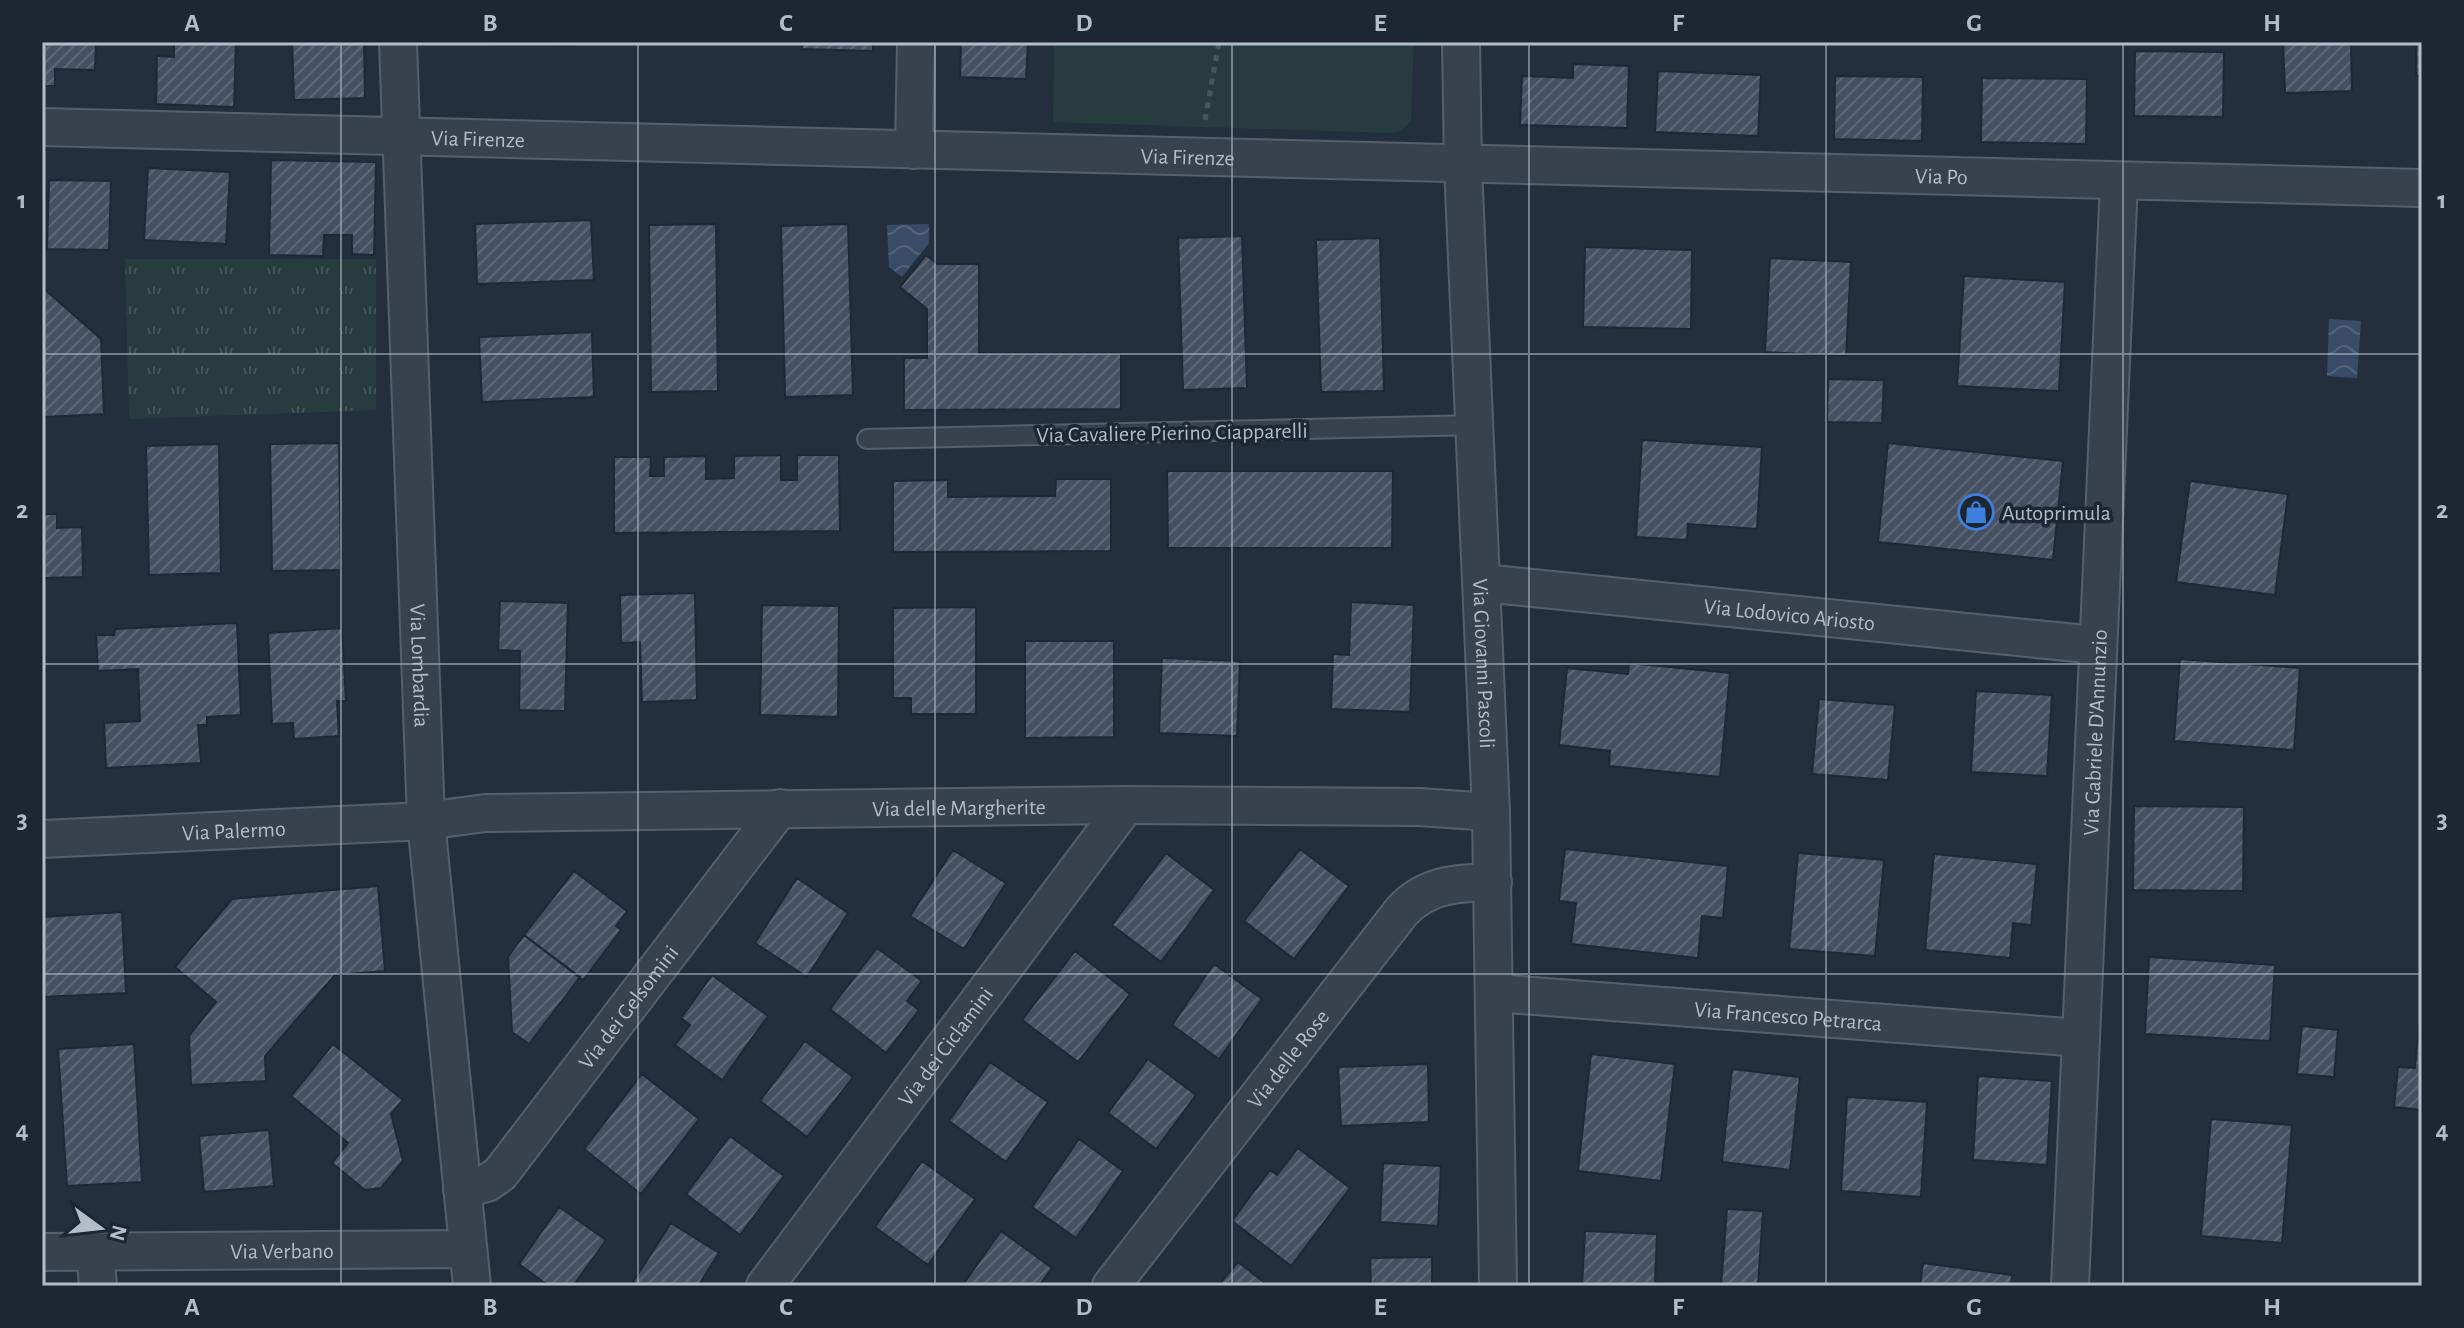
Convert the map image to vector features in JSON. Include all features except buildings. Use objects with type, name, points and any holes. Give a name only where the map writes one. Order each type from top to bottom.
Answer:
[{"type":"street","name":"Via Lombardia","points":[[398,42],[426,821],[472,1286]]},
{"type":"street","points":[[914,150],[916,42]]},
{"type":"street","name":"Via Giovanni Pascoli","points":[[1461,42],[1463,166],[1491,812],[1498,1286]]},
{"type":"street","name":"Via Firenze","points":[[42,127],[1463,166]]},
{"type":"street","name":"Via Po","points":[[1463,166],[2422,188]]},
{"type":"street","name":"Via Gabriele D'Annunzio","points":[[2070,1286],[2096,645],[2119,181]]},
{"type":"street","name":"Via Lodovico Ariosto","points":[[1483,583],[2096,645]]},
{"type":"street","name":"Via delle Margherite","points":[[426,821],[485,813],[1126,805],[1419,807],[1491,812]]},
{"type":"street","name":"Via dei Ciclamini","points":[[765,1286],[1126,805]]},
{"type":"street","name":"Via dei Gelsomini","points":[[462,1189],[487,1183],[500,1174],[780,808]]},
{"type":"street","name":"Via Palermo","points":[[42,839],[426,821]]},
{"type":"street","name":"Via delle Rose","points":[[1111,1286],[1402,911],[1421,893],[1432,889],[1493,882]]},
{"type":"street","name":"Via Francesco Petrarca","points":[[1495,993],[2081,1038]]},
{"type":"street","name":"Via Verbano","points":[[42,1252],[96,1269],[468,1249]]},
{"type":"lane","name":"Via Cavaliere Pierino Ciapparelli","points":[[867,439],[1476,425]]},
{"type":"path","points":[[1204,129],[1219,42]]},
{"type":"green space","points":[[1054,42],[1414,42],[1411,121],[1401,131],[1390,133],[1053,122]]},
{"type":"green space","points":[[125,259],[376,259],[376,410],[129,419]]},
{"type":"water","points":[[929,224],[929,243],[902,277],[889,267],[887,225]]},
{"type":"water","points":[[2329,319],[2361,321],[2357,378],[2327,376]]},
{"type":"place","name":"Autoprimula","points":[[1976,512]]}]
